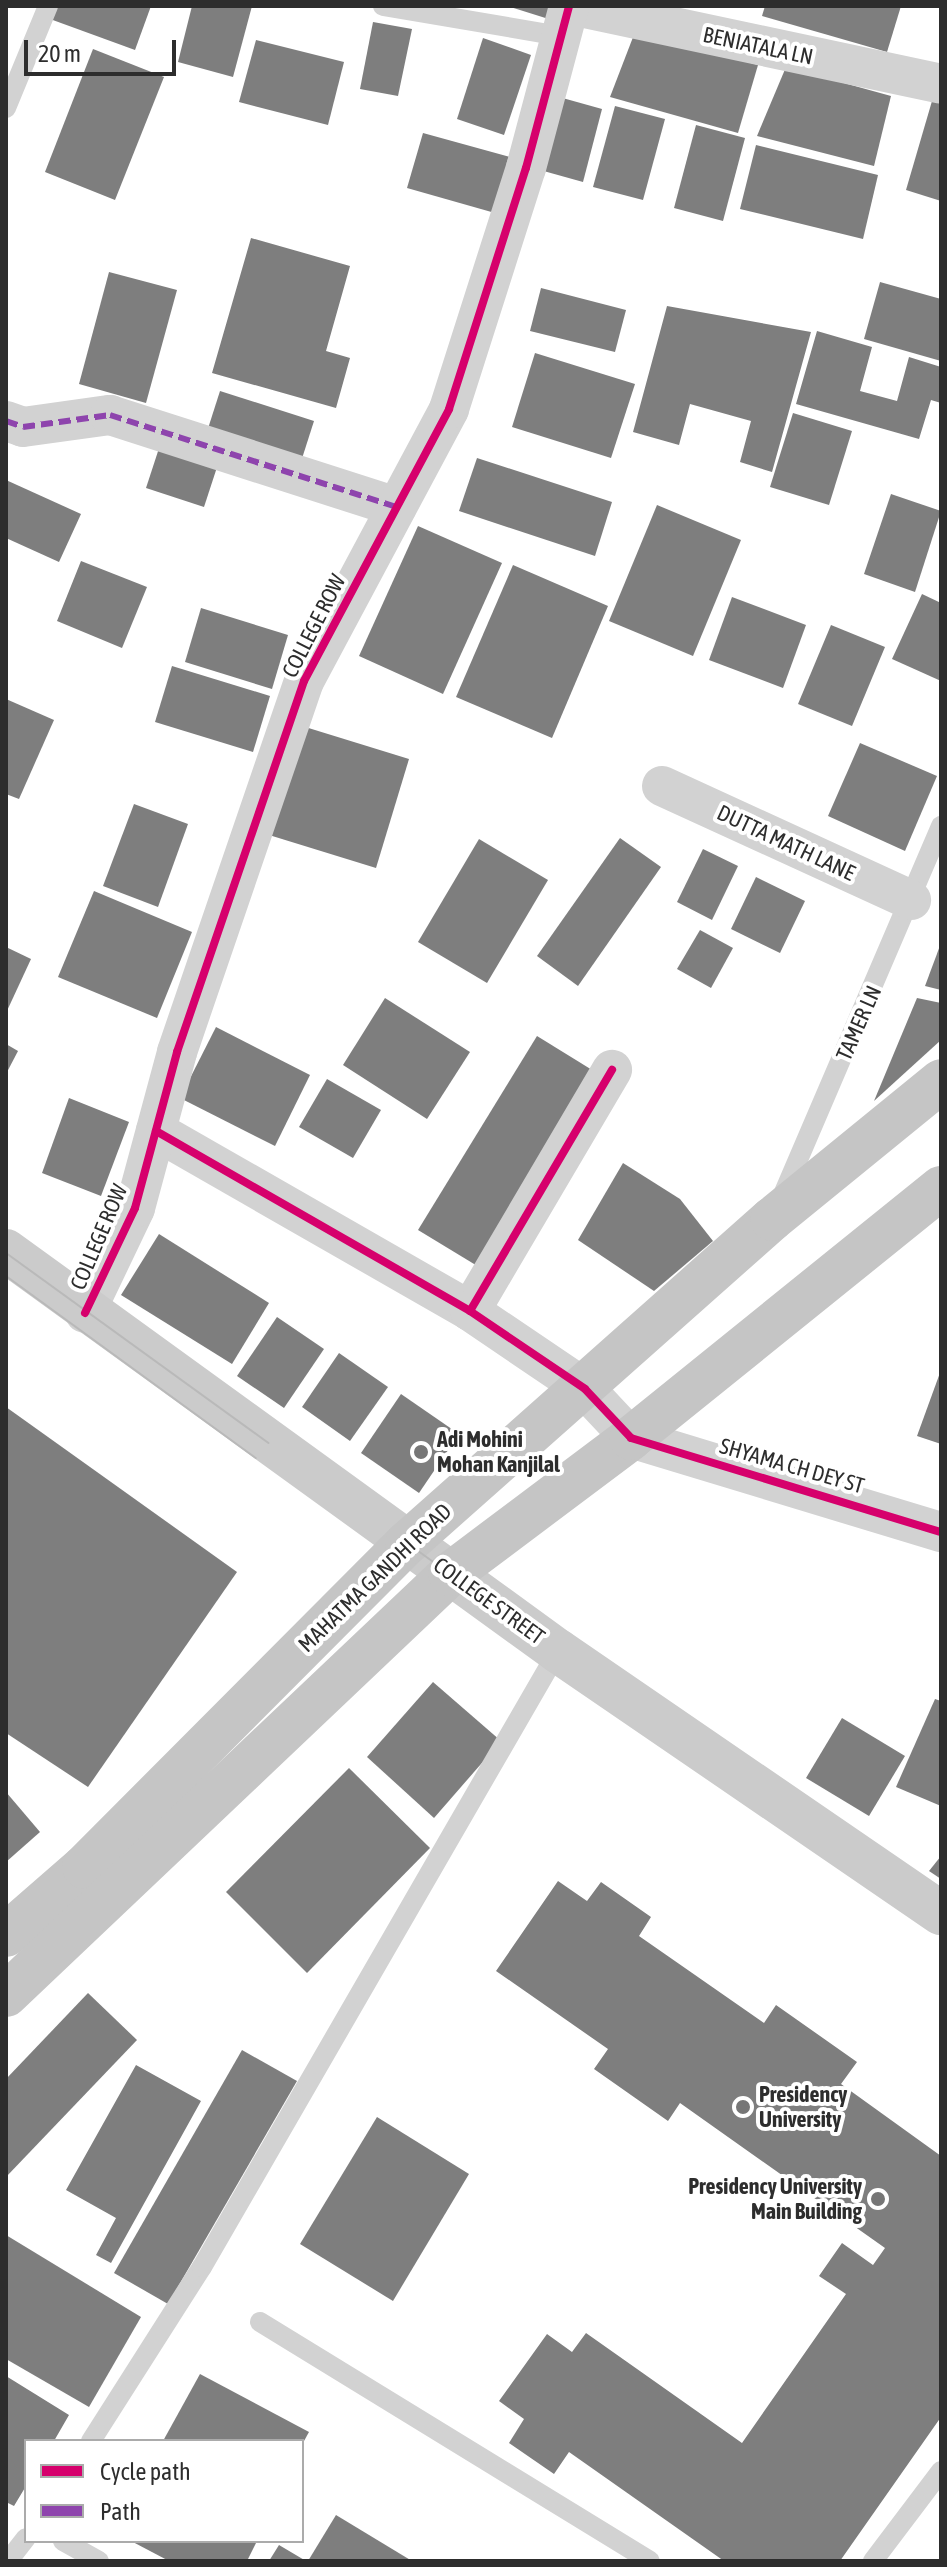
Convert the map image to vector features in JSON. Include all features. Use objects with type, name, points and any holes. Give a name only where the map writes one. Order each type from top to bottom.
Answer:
[{"type":"main road","name":"MAHATMA GANDHI ROAD","points":[[6,1935],[84,1867],[407,1543],[585,1389],[772,1219],[941,1081]]},
{"type":"main road","points":[[6,1995],[450,1574],[631,1438],[941,1188]]},
{"type":"main road","name":"COLLEGE STREET","points":[[6,1251],[85,1313],[558,1651],[941,1913]]},
{"type":"street","name":"BENIATALA LN","points":[[568,16],[941,84]]},
{"type":"street","name":"COLLEGE ROW","points":[[85,1313],[135,1208],[177,1052],[304,681],[449,409],[526,168],[568,16]]},
{"type":"street","points":[[6,421],[23,427],[110,415],[397,507]]},
{"type":"street","name":"DUTTA MATH LANE","points":[[662,786],[911,900]]},
{"type":"street","points":[[470,1311],[612,1070]]},
{"type":"street","points":[[156,1131],[470,1311],[585,1389],[631,1438]]},
{"type":"street","name":"SHYAMA CH DEY ST","points":[[631,1438],[941,1532]]},
{"type":"lane","points":[[6,108],[48,6]]},
{"type":"lane","points":[[383,6],[568,16]]},
{"type":"lane","name":"TAMER LN","points":[[772,1219],[941,826]]},
{"type":"lane","points":[[92,2439],[202,2267],[558,1651]]},
{"type":"lane","points":[[260,2322],[650,2561]]},
{"type":"lane","points":[[873,2561],[941,2471]]},
{"type":"lane","points":[[8,2561],[24,2541]]},
{"type":"lane","points":[[67,2543],[99,2561]]},
{"type":"building","points":[[55,6],[151,6],[135,50],[50,19]]},
{"type":"building","points":[[192,6],[252,6],[233,77],[178,62]]},
{"type":"building","points":[[507,6],[560,6],[555,21]]},
{"type":"building","points":[[765,6],[901,6],[887,52],[762,16]]},
{"type":"building","points":[[373,22],[412,29],[398,96],[360,89]]},
{"type":"building","points":[[635,32],[758,65],[738,133],[610,97]]},
{"type":"building","points":[[483,38],[531,55],[504,135],[457,119]]},
{"type":"building","points":[[256,40],[344,62],[328,125],[239,102]]},
{"type":"building","points":[[93,49],[164,77],[115,200],[45,172]]},
{"type":"building","points":[[786,67],[891,96],[874,166],[757,136]]},
{"type":"building","points":[[559,97],[602,109],[583,182],[540,170]]},
{"type":"building","points":[[932,101],[941,103],[941,201],[906,190]]},
{"type":"building","points":[[615,106],[665,119],[643,200],[593,187]]},
{"type":"building","points":[[696,125],[745,138],[723,221],[674,208]]},
{"type":"building","points":[[423,133],[517,159],[502,215],[407,188]]},
{"type":"building","points":[[756,145],[878,175],[863,239],[740,209]]},
{"type":"building","points":[[251,238],[350,266],[326,351],[350,358],[336,408],[212,373]]},
{"type":"building","points":[[109,272],[177,290],[146,403],[79,384]]},
{"type":"building","points":[[880,282],[941,299],[941,361],[864,339]]},
{"type":"building","points":[[541,288],[626,310],[615,352],[530,331]]},
{"type":"building","points":[[667,306],[811,332],[772,472],[740,462],[751,421],[690,404],[679,445],[633,432]]},
{"type":"building","points":[[817,331],[872,347],[860,391],[897,401],[909,357],[941,367],[941,403],[931,400],[919,439],[796,404]]},
{"type":"building","points":[[535,353],[635,384],[611,458],[512,427]]},
{"type":"building","points":[[220,391],[314,421],[298,471],[204,441]]},
{"type":"building","points":[[793,413],[852,431],[829,505],[770,487]]},
{"type":"building","points":[[163,436],[221,455],[204,507],[146,488]]},
{"type":"building","points":[[477,458],[612,502],[595,556],[459,511]]},
{"type":"building","points":[[6,480],[81,514],[59,562],[6,538]]},
{"type":"building","points":[[891,494],[941,511],[915,592],[864,574]]},
{"type":"building","points":[[657,505],[741,540],[693,656],[609,621]]},
{"type":"building","points":[[418,526],[502,563],[443,694],[359,656]]},
{"type":"building","points":[[81,561],[147,587],[122,648],[57,621]]},
{"type":"building","points":[[513,565],[608,606],[552,738],[456,697]]},
{"type":"building","points":[[922,594],[941,603],[941,681],[892,659]]},
{"type":"building","points":[[732,597],[806,625],[783,688],[709,660]]},
{"type":"building","points":[[201,608],[288,635],[272,689],[185,662]]},
{"type":"building","points":[[831,625],[885,647],[852,726],[798,704]]},
{"type":"building","points":[[172,666],[270,696],[253,752],[155,722]]},
{"type":"building","points":[[6,699],[54,720],[19,799],[6,794]]},
{"type":"building","points":[[302,726],[409,759],[376,868],[269,835]]},
{"type":"building","points":[[860,743],[937,776],[905,851],[828,816]]},
{"type":"building","points":[[134,804],[188,824],[158,907],[103,886]]},
{"type":"building","points":[[620,838],[661,867],[578,986],[537,956]]},
{"type":"building","points":[[479,839],[548,880],[487,983],[418,942]]},
{"type":"building","points":[[703,849],[738,866],[712,920],[677,902]]},
{"type":"building","points":[[756,877],[805,901],[780,953],[731,929]]},
{"type":"building","points":[[94,891],[192,932],[157,1018],[58,977]]},
{"type":"building","points":[[700,930],[733,948],[711,988],[677,969]]},
{"type":"building","points":[[941,943],[941,990],[925,986]]},
{"type":"building","points":[[6,947],[31,959],[6,1013]]},
{"type":"building","points":[[385,998],[470,1052],[427,1119],[343,1065]]},
{"type":"building","points":[[917,998],[941,1003],[941,1040],[874,1101]]},
{"type":"building","points":[[216,1027],[310,1075],[275,1146],[180,1098]]},
{"type":"building","points":[[537,1036],[597,1073],[479,1267],[418,1230]]},
{"type":"building","points":[[6,1044],[18,1051],[6,1074]]},
{"type":"building","points":[[327,1079],[381,1110],[353,1158],[299,1127]]},
{"type":"building","points":[[69,1098],[129,1122],[101,1196],[42,1173]]},
{"type":"building","points":[[623,1163],[680,1199],[713,1241],[654,1291],[578,1240]]},
{"type":"building","points":[[159,1234],[269,1303],[232,1364],[121,1295]]},
{"type":"building","points":[[277,1317],[324,1349],[284,1408],[237,1376]]},
{"type":"building","points":[[339,1353],[388,1387],[350,1441],[302,1407]]},
{"type":"building","points":[[941,1370],[941,1444],[917,1436]]},
{"type":"building","points":[[401,1394],[459,1434],[419,1493],[361,1453]]},
{"type":"building","points":[[6,1407],[237,1572],[88,1787],[6,1733]]},
{"type":"building","points":[[433,1682],[501,1741],[434,1818],[367,1757]]},
{"type":"building","points":[[935,1699],[941,1701],[941,1806],[896,1787]]},
{"type":"building","points":[[842,1718],[905,1756],[869,1816],[806,1778]]},
{"type":"building","points":[[349,1768],[430,1848],[307,1973],[226,1892]]},
{"type":"building","points":[[6,1792],[40,1832],[6,1862]]},
{"type":"building","points":[[941,1856],[941,1879],[929,1871]]},
{"type":"building","name":"Presidency University Main Building","points":[[558,1881],[587,1901],[601,1882],[651,1917],[639,1936],[764,2023],[776,2005],[857,2062],[841,2084],[941,2156],[941,2417],[840,2561],[724,2561],[569,2452],[554,2474],[509,2443],[524,2419],[499,2401],[547,2334],[572,2352],[586,2333],[742,2443],[846,2294],[819,2276],[842,2243],[873,2265],[885,2248],[680,2103],[668,2121],[594,2069],[608,2049],[496,1971]]},
{"type":"building","points":[[88,1993],[137,2040],[6,2177],[6,2079]]},
{"type":"building","points":[[242,2050],[297,2081],[168,2304],[114,2273]]},
{"type":"building","points":[[136,2065],[201,2101],[111,2263],[96,2255],[116,2218],[66,2190]]},
{"type":"building","points":[[377,2117],[469,2174],[393,2301],[300,2244]]},
{"type":"building","points":[[6,2235],[141,2317],[89,2407],[6,2359]]},
{"type":"building","points":[[200,2374],[309,2432],[304,2441],[164,2439]]},
{"type":"building","points":[[6,2376],[69,2415],[55,2439],[24,2439],[24,2489],[14,2506],[6,2502]]},
{"type":"building","points":[[336,2515],[412,2561],[308,2561]]},
{"type":"building","points":[[135,2543],[256,2543],[247,2561],[169,2561]]},
{"type":"building","points":[[279,2545],[306,2561],[269,2561]]},
{"type":"tram line","points":[[6,1253],[268,1443]]},
{"type":"tram line","points":[[6,1276],[256,1458]]},
{"type":"tram line","points":[[407,1543],[450,1574]]},
{"type":"marked path","points":[[6,421],[23,427],[110,415],[397,507]]},
{"type":"cycle path","points":[[85,1313],[135,1208],[177,1052],[304,681],[449,409],[526,168],[569,6]]},
{"type":"cycle path","points":[[156,1131],[470,1311],[612,1070]]},
{"type":"cycle path","points":[[470,1311],[585,1389],[631,1438],[941,1532]]},
{"type":"place","name":"Adi Mohini Mohan Kanjilal","points":[[421,1452]]},
{"type":"place","name":"Presidency University","points":[[743,2107]]},
{"type":"place","name":"Presidency University Main Building","points":[[878,2199]]}]
